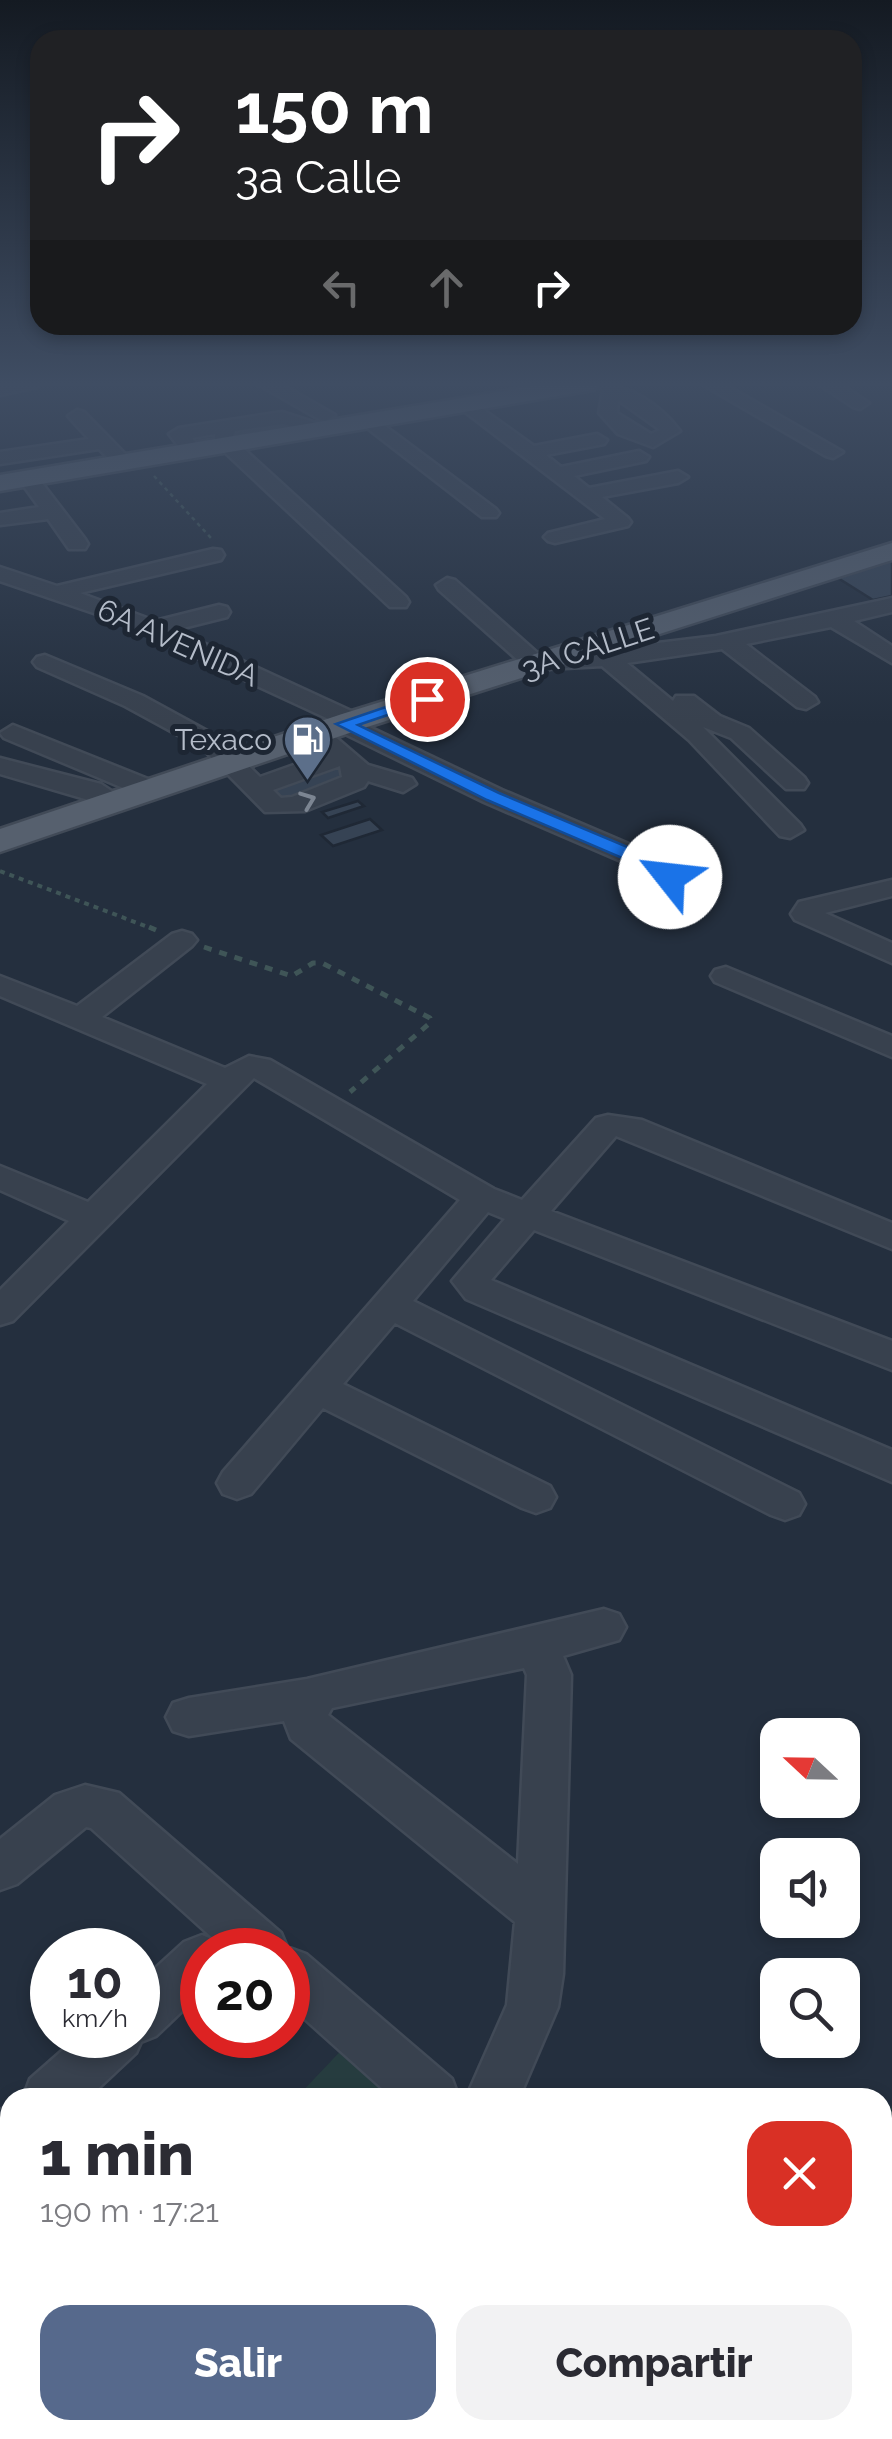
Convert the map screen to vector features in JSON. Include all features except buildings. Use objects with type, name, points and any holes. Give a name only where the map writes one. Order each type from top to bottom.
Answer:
[{"type":"main road","name":"3A CALLE","points":[[0,841],[230,762],[343,742],[537,665],[892,551]]},
{"type":"street","points":[[41,497],[77,544]]},
{"type":"street","points":[[288,497],[398,602]]},
{"type":"street","points":[[469,497],[489,512]]},
{"type":"street","points":[[554,537],[621,522],[590,497]]},
{"type":"street","points":[[0,520],[51,512]]},
{"type":"street","points":[[58,592],[212,547]]},
{"type":"street","name":"6A AVENIDA","points":[[0,574],[152,629],[343,742]]},
{"type":"street","points":[[447,584],[537,665],[728,642],[892,606]]},
{"type":"street","points":[[152,629],[218,612]]},
{"type":"street","points":[[835,619],[892,656]]},
{"type":"street","points":[[728,642],[806,702]]},
{"type":"street","points":[[619,658],[711,721],[740,732],[795,783]]},
{"type":"street","points":[[619,658],[790,830]]},
{"type":"street","points":[[45,662],[120,694],[211,743],[274,806],[284,807],[354,781],[343,742]]},
{"type":"street","points":[[13,733],[149,789]]},
{"type":"street","points":[[343,742],[374,772],[403,784]]},
{"type":"street","points":[[343,742],[493,796],[661,868],[670,877],[670,887],[653,911]]},
{"type":"street","points":[[0,766],[92,790],[114,801]]},
{"type":"street","points":[[892,888],[809,908],[805,914],[892,954]]},
{"type":"street","points":[[83,1017],[182,940]]},
{"type":"street","points":[[726,976],[892,1048]]},
{"type":"street","points":[[0,984],[228,1081]]},
{"type":"street","points":[[0,1312],[228,1081],[242,1068],[259,1067],[482,1197],[892,1356]]},
{"type":"street","points":[[892,1236],[620,1124],[601,1131],[475,1274],[471,1286],[892,1467]]},
{"type":"street","points":[[0,1177],[94,1218]]},
{"type":"street","points":[[237,1483],[482,1197]]},
{"type":"street","points":[[388,1304],[784,1504]]},
{"type":"street","points":[[317,1388],[536,1497]]},
{"type":"street","points":[[189,1717],[312,1696],[604,1627]]},
{"type":"street","points":[[496,2088],[532,2007],[542,1913],[550,1676],[541,1656],[527,1648]]},
{"type":"street","points":[[312,1696],[304,1709],[307,1725],[542,1913]]},
{"type":"street","points":[[0,1868],[72,1810],[86,1806],[102,1808],[212,1928]]},
{"type":"street","points":[[160,2001],[180,1985]]},
{"type":"street","points":[[310,1990],[422,2088]]},
{"type":"street","points":[[60,2088],[93,2058]]},
{"type":"path","points":[[163,497],[212,547]]},
{"type":"path","points":[[0,872],[292,976],[313,963],[322,963],[430,1018],[431,1022],[330,1110]]},
{"type":"green space","points":[[351,2040],[414,2088],[305,2088]]},
{"type":"place","name":"Texaco","points":[[307,782]]},
{"type":"route","points":[[427,699],[344,724],[493,796],[661,868],[670,877]]}]
